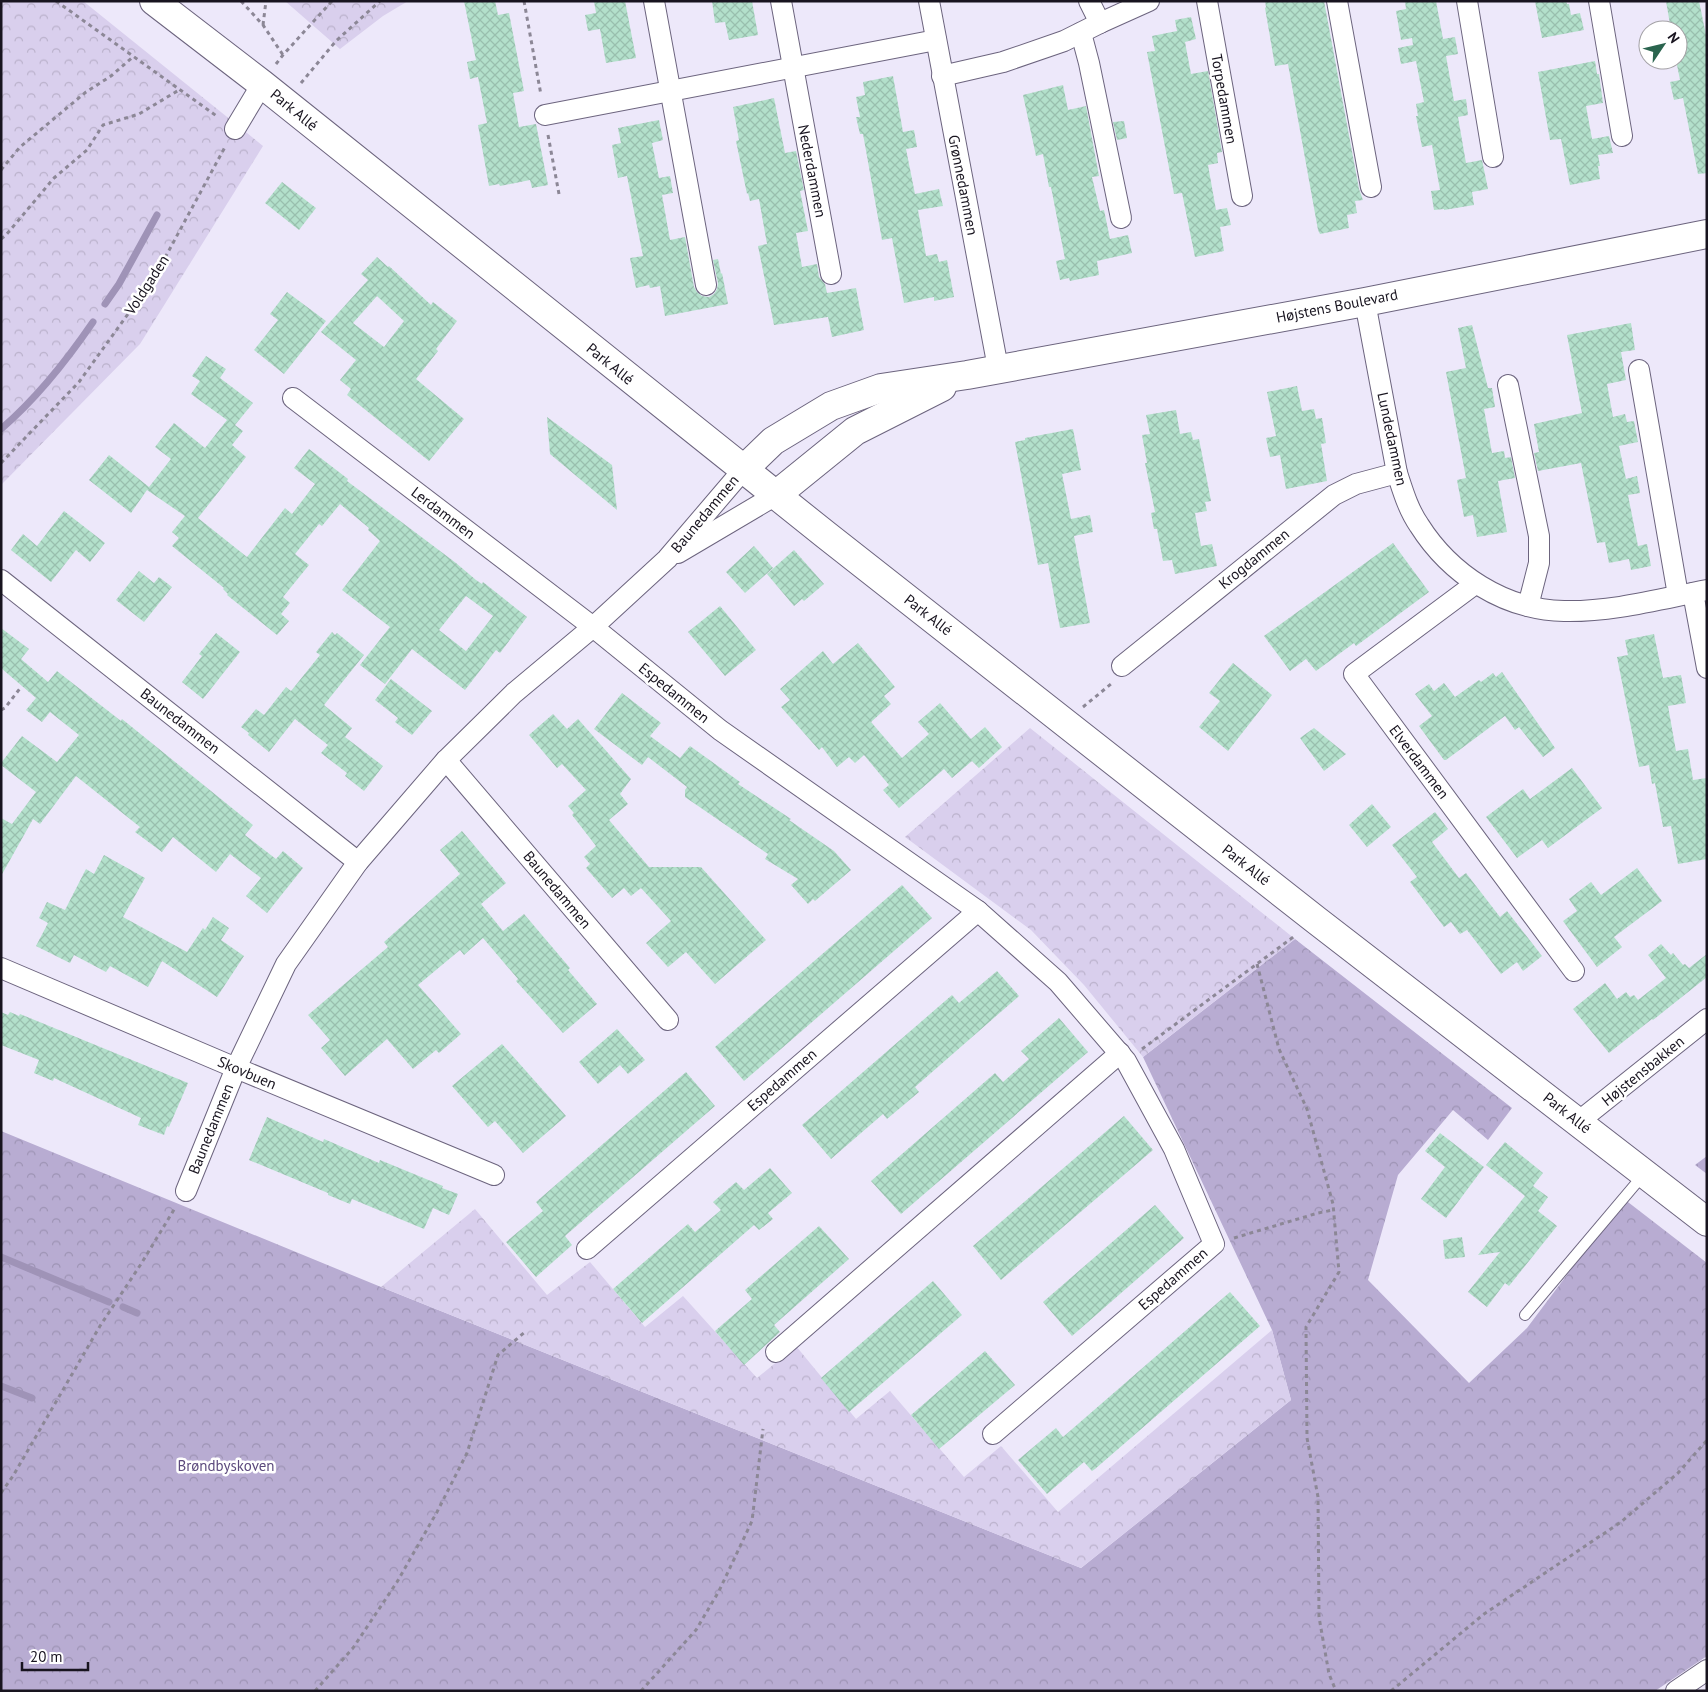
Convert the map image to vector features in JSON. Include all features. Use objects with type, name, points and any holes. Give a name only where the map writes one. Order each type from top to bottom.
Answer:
[{"type":"street","name":"Park Allé","points":[[154,1],[262,84],[743,470],[1067,725],[1707,1222]]},
{"type":"street","points":[[654,1],[706,285]]},
{"type":"street","name":"Nederdammen","points":[[781,1],[831,274]]},
{"type":"street","name":"Grønnedammen","points":[[929,1],[998,368]]},
{"type":"street","points":[[1088,1],[1100,23]]},
{"type":"street","points":[[942,76],[1003,62],[1064,41],[1150,1]]},
{"type":"street","name":"Torpedammen","points":[[1207,1],[1242,196]]},
{"type":"street","points":[[1338,1],[1371,187]]},
{"type":"street","points":[[1467,1],[1493,157]]},
{"type":"street","points":[[1599,1],[1622,136]]},
{"type":"street","points":[[1080,33],[1089,63],[1121,218]]},
{"type":"street","points":[[544,115],[936,40]]},
{"type":"street","points":[[235,129],[262,84]]},
{"type":"street","name":"Højstens Boulevard","points":[[743,470],[774,441],[832,406],[881,388],[966,375],[1365,302],[1707,234]]},
{"type":"street","name":"Lundedammen","points":[[1365,302],[1397,473],[1405,499],[1423,532],[1453,567],[1475,584],[1501,597],[1528,606],[1562,611],[1598,609],[1693,593]]},
{"type":"street","points":[[1638,370],[1693,593],[1707,668]]},
{"type":"street","name":"Højstens Boulevard","points":[[776,495],[855,431],[966,375]]},
{"type":"street","points":[[1508,385],[1539,536],[1539,563],[1528,606]]},
{"type":"street","name":"Lerdammen","points":[[293,398],[593,627]]},
{"type":"street","name":"Baunedammen","points":[[186,1191],[236,1068],[286,964],[358,862],[446,760],[514,693],[593,627],[667,559],[743,470]]},
{"type":"street","name":"Krogdammen","points":[[1122,666],[1334,495],[1356,484],[1397,473]]},
{"type":"street","name":"Baunedammen","points":[[667,559],[776,495]]},
{"type":"street","name":"Baunedammen","points":[[1,580],[358,862]]},
{"type":"street","name":"Elverdammen","points":[[1475,584],[1354,674],[1574,972]]},
{"type":"street","name":"Espedammen","points":[[593,627],[720,730],[978,911],[1058,982],[1123,1057],[1174,1149],[1214,1244],[993,1434]]},
{"type":"street","name":"Baunedammen","points":[[446,760],[668,1020]]},
{"type":"street","name":"Espedammen","points":[[587,1249],[978,911]]},
{"type":"street","name":"Skovbuen","points":[[1,968],[494,1175]]},
{"type":"street","name":"Højstensbakken","points":[[1578,1122],[1707,1019]]},
{"type":"street","points":[[776,1352],[1123,1057]]},
{"type":"street","points":[[1676,1691],[1707,1670]]},
{"type":"lane","points":[[1525,1315],[1645,1174]]},
{"type":"path","points":[[56,1],[235,129]]},
{"type":"path","points":[[241,1],[263,25],[283,55],[332,1]]},
{"type":"path","points":[[263,25],[266,1]]},
{"type":"path","points":[[285,103],[336,41],[380,1]]},
{"type":"path","points":[[1,170],[20,147],[86,92],[111,76],[134,56]]},
{"type":"path","points":[[1,239],[54,178],[87,150],[103,125],[138,114],[179,90]]},
{"type":"path","name":"Voldgaden","points":[[1,463],[79,382],[154,278],[235,129]]},
{"type":"path","points":[[1067,725],[1086,704],[1122,674],[1122,666]]},
{"type":"path","points":[[1,710],[5,708],[21,687]]},
{"type":"path","points":[[1123,1057],[1257,964],[1316,920]]},
{"type":"path","points":[[1257,964],[1279,1049],[1307,1109],[1333,1210],[1339,1272],[1306,1327],[1307,1438],[1318,1497],[1319,1617],[1329,1674],[1336,1691]]},
{"type":"path","points":[[1,1494],[100,1326],[186,1191]]},
{"type":"path","points":[[1214,1244],[1333,1210]]},
{"type":"path","points":[[315,1691],[354,1648],[397,1582],[437,1512],[467,1453],[498,1355],[526,1331]]},
{"type":"path","points":[[641,1691],[696,1630],[719,1591],[752,1521],[763,1429]]},
{"type":"path","points":[[1390,1691],[1484,1614],[1621,1522],[1678,1473],[1707,1440]]},
{"type":"green space","points":[[1,1],[83,1],[263,146],[140,344],[1,485]]},
{"type":"green space","points":[[285,1],[408,1],[383,16],[340,49]]},
{"type":"green space","points":[[1030,728],[1295,939],[1143,1057],[1084,985],[1031,930],[905,837]]},
{"type":"green space","name":"Brøndbyskoven","points":[[1295,939],[1512,1108],[1488,1140],[1453,1110],[1398,1175],[1368,1280],[1469,1383],[1527,1328],[1624,1199],[1707,1263],[1707,1656],[1655,1691],[1,1691],[1,1131],[381,1287],[1081,1568],[1291,1400],[1272,1330],[1143,1057]]},
{"type":"green space","points":[[1707,1156],[1707,1174],[1695,1165]]},
{"type":"green space","points":[[475,1209],[547,1295],[590,1262],[645,1327],[683,1296],[757,1378],[796,1346],[856,1419],[890,1391],[964,1477],[1001,1446],[1058,1512],[1272,1330],[1291,1400],[1081,1568],[381,1287]]},
{"type":"building","points":[[464,1],[495,1],[498,15],[509,13],[524,91],[513,93],[519,127],[536,124],[548,185],[532,188],[530,180],[500,186],[499,184],[489,186],[478,125],[487,123],[478,77],[470,79],[467,62],[476,60]]},
{"type":"building","points":[[594,1],[625,1],[636,58],[606,63],[600,29],[588,31],[585,15],[596,13]]},
{"type":"building","points":[[712,1],[752,1],[758,35],[729,40],[725,22],[715,23]]},
{"type":"building","points":[[1265,1],[1324,1],[1359,189],[1363,200],[1355,201],[1357,213],[1347,215],[1349,228],[1320,234],[1318,230],[1288,64],[1275,66]]},
{"type":"building","points":[[1405,1],[1436,1],[1443,39],[1455,37],[1458,54],[1446,56],[1454,101],[1466,99],[1468,115],[1458,117],[1466,163],[1482,160],[1488,189],[1472,192],[1474,205],[1434,210],[1431,191],[1440,190],[1432,145],[1422,147],[1416,116],[1418,116],[1416,104],[1424,102],[1416,61],[1401,64],[1398,48],[1413,45],[1412,38],[1401,40],[1396,11],[1406,9]]},
{"type":"building","points":[[1535,1],[1566,1],[1569,4],[1571,15],[1580,13],[1584,30],[1542,38]]},
{"type":"building","points":[[1666,1],[1699,1],[1707,40],[1707,173],[1698,174],[1683,98],[1674,100],[1670,82],[1680,80],[1678,70],[1688,70],[1688,20],[1669,20]]},
{"type":"building","points":[[1191,17],[1196,39],[1185,42],[1191,74],[1208,71],[1222,152],[1217,153],[1218,163],[1208,165],[1216,210],[1227,208],[1231,225],[1220,227],[1224,251],[1195,257],[1182,193],[1174,194],[1147,52],[1155,51],[1152,36],[1177,31],[1175,20]]},
{"type":"building","points":[[1595,61],[1603,103],[1586,106],[1592,139],[1609,136],[1613,153],[1598,155],[1600,179],[1570,185],[1561,139],[1550,140],[1538,72]]},
{"type":"building","points":[[893,76],[903,132],[914,130],[917,147],[906,149],[915,194],[939,189],[943,206],[918,210],[926,256],[937,254],[939,262],[947,260],[954,297],[934,301],[934,297],[904,303],[892,238],[882,240],[863,134],[860,134],[856,117],[860,117],[856,97],[865,95],[863,82]]},
{"type":"building","points":[[1063,85],[1068,110],[1086,106],[1099,176],[1092,177],[1100,211],[1104,210],[1110,239],[1128,235],[1132,253],[1097,261],[1099,275],[1070,281],[1069,278],[1060,280],[1056,261],[1065,259],[1051,187],[1049,187],[1043,154],[1036,156],[1023,95]]},
{"type":"building","points":[[774,98],[785,153],[796,151],[804,190],[800,191],[808,231],[796,233],[802,267],[817,264],[819,277],[825,284],[827,293],[856,288],[864,330],[832,337],[828,317],[774,325],[758,246],[767,244],[759,199],[750,201],[747,194],[736,141],[739,140],[733,107]]},
{"type":"building","points":[[659,120],[663,140],[652,143],[659,178],[670,176],[673,193],[662,195],[670,240],[685,237],[694,287],[702,296],[709,297],[717,289],[718,283],[713,260],[718,259],[728,304],[665,316],[660,286],[650,288],[649,285],[636,288],[630,258],[643,256],[627,176],[618,178],[612,145],[621,143],[618,128]]},
{"type":"building","points":[[1124,121],[1127,138],[1117,140],[1113,122]]},
{"type":"building","points":[[282,182],[316,208],[299,230],[265,203]]},
{"type":"building","points":[[377,257],[431,305],[433,302],[457,321],[436,349],[438,351],[416,379],[464,419],[429,461],[347,395],[351,389],[340,380],[356,360],[321,332],[368,280],[361,274]],"holes":[[[377,296],[404,321],[384,347],[353,323]]]},
{"type":"building","points":[[287,292],[326,321],[284,374],[254,350],[278,320],[270,314]]},
{"type":"building","points":[[1631,323],[1635,350],[1621,352],[1626,380],[1607,384],[1613,417],[1625,414],[1627,422],[1634,421],[1638,442],[1619,446],[1626,479],[1637,476],[1640,493],[1628,495],[1638,546],[1647,544],[1651,566],[1631,570],[1629,559],[1609,563],[1605,542],[1597,543],[1581,463],[1538,471],[1534,453],[1539,452],[1534,424],[1582,413],[1567,335]]},
{"type":"building","points":[[1472,325],[1488,388],[1492,388],[1495,407],[1484,409],[1492,453],[1504,451],[1505,458],[1511,457],[1515,478],[1498,481],[1507,532],[1477,537],[1473,515],[1464,517],[1457,480],[1466,478],[1446,372],[1466,368],[1458,328]]},
{"type":"building","points":[[206,356],[226,369],[220,378],[253,403],[235,425],[243,431],[232,445],[246,457],[198,518],[247,557],[285,508],[292,514],[315,484],[294,468],[309,449],[348,479],[347,481],[527,617],[500,653],[496,650],[465,690],[412,649],[385,684],[360,665],[390,627],[342,590],[380,541],[368,530],[369,528],[340,504],[322,526],[319,524],[295,554],[309,565],[283,597],[290,603],[281,614],[289,621],[277,635],[227,595],[224,588],[172,546],[179,538],[172,532],[185,516],[147,490],[131,513],[89,480],[109,455],[149,487],[171,459],[155,447],[174,423],[205,448],[227,420],[191,394],[200,381],[192,376]],"holes":[[[466,596],[493,616],[466,651],[439,630]]]},
{"type":"building","points":[[1297,386],[1302,411],[1314,409],[1316,419],[1322,418],[1326,443],[1321,444],[1327,481],[1286,489],[1280,455],[1270,457],[1266,438],[1276,436],[1267,392]]},
{"type":"building","points":[[1176,410],[1180,434],[1191,432],[1193,440],[1199,439],[1211,501],[1205,502],[1207,511],[1195,513],[1201,546],[1212,544],[1217,566],[1175,574],[1172,560],[1163,561],[1157,529],[1154,529],[1151,513],[1155,512],[1145,463],[1147,463],[1142,435],[1150,434],[1146,415]]},
{"type":"building","points":[[547,417],[612,465],[617,510],[550,454]]},
{"type":"building","points":[[1073,429],[1081,470],[1062,474],[1071,519],[1090,515],[1093,532],[1074,536],[1090,623],[1060,628],[1048,563],[1038,565],[1015,442],[1025,440],[1025,438]]},
{"type":"building","points":[[64,511],[105,543],[90,562],[76,550],[51,582],[11,550],[23,534],[37,546]]},
{"type":"building","points":[[1393,543],[1429,592],[1356,646],[1354,643],[1316,671],[1306,659],[1290,671],[1264,636]]},
{"type":"building","points":[[754,546],[773,568],[745,593],[726,572]]},
{"type":"building","points":[[794,550],[824,584],[804,601],[802,599],[794,606],[767,574]]},
{"type":"building","points":[[139,571],[154,583],[159,577],[172,587],[144,622],[116,600]]},
{"type":"building","points":[[720,606],[756,650],[725,676],[688,632]]},
{"type":"building","points":[[1,628],[29,649],[21,659],[48,682],[57,671],[121,721],[122,719],[253,825],[245,835],[276,859],[283,851],[303,868],[267,913],[246,896],[261,878],[230,854],[216,872],[173,837],[162,852],[135,832],[140,827],[76,776],[40,824],[33,819],[1,876],[1,818],[12,824],[36,792],[1,765],[1,763],[22,736],[57,762],[79,735],[50,712],[42,722],[26,710],[36,698],[1,668]]},
{"type":"building","points":[[332,632],[335,635],[337,633],[364,655],[324,705],[352,728],[345,737],[383,766],[364,791],[345,776],[347,773],[321,753],[328,745],[295,719],[269,752],[241,727],[256,709],[264,715],[286,687],[291,691],[320,655],[316,652]]},
{"type":"building","points":[[216,633],[240,652],[203,699],[182,682],[202,656],[199,654]]},
{"type":"building","points":[[1654,634],[1663,678],[1681,675],[1686,703],[1668,706],[1676,751],[1688,749],[1693,780],[1707,778],[1707,859],[1678,864],[1671,826],[1663,827],[1655,783],[1652,784],[1649,765],[1639,767],[1617,657],[1628,655],[1625,640]]},
{"type":"building","points":[[858,643],[895,687],[884,696],[891,704],[871,722],[902,758],[929,734],[918,722],[940,703],[971,739],[985,727],[1002,747],[979,768],[972,761],[952,778],[944,769],[899,808],[883,790],[889,785],[864,755],[855,763],[849,757],[837,767],[822,747],[819,750],[781,707],[790,700],[780,689],[823,651],[833,664]]},
{"type":"building","points":[[1233,663],[1272,695],[1228,751],[1199,727],[1220,701],[1209,693]]},
{"type":"building","points":[[1502,672],[1555,748],[1543,757],[1519,727],[1515,730],[1505,716],[1444,760],[1419,726],[1432,716],[1415,694],[1429,684],[1434,691],[1444,683],[1455,697],[1479,680],[1481,682],[1493,673],[1496,677]]},
{"type":"building","points":[[391,679],[432,711],[412,735],[395,722],[398,718],[375,700]]},
{"type":"building","points":[[622,693],[661,723],[650,736],[680,758],[690,746],[740,782],[738,784],[791,819],[789,820],[834,851],[851,870],[815,901],[813,899],[808,904],[791,885],[798,879],[765,859],[768,854],[685,797],[687,787],[648,757],[642,765],[594,729]]},
{"type":"building","points":[[553,714],[567,729],[578,719],[631,779],[620,794],[628,804],[609,820],[649,867],[701,867],[766,940],[715,984],[686,952],[668,967],[646,943],[671,921],[641,888],[631,896],[624,888],[612,898],[586,868],[590,864],[584,857],[596,846],[572,815],[574,813],[568,806],[586,790],[562,764],[557,768],[529,735]]},
{"type":"building","points":[[1314,728],[1346,754],[1324,771],[1300,738]]},
{"type":"building","points":[[1572,768],[1602,808],[1548,848],[1542,840],[1517,858],[1486,817],[1523,789],[1530,799]]},
{"type":"building","points":[[1372,804],[1391,827],[1367,847],[1349,825]]},
{"type":"building","points":[[1435,812],[1448,829],[1432,842],[1459,878],[1466,873],[1500,917],[1507,911],[1542,956],[1523,971],[1517,962],[1501,974],[1467,930],[1460,934],[1451,922],[1444,927],[1410,882],[1417,877],[1392,845]]},
{"type":"building","points":[[462,831],[506,883],[481,904],[503,931],[524,914],[570,968],[568,970],[597,1004],[563,1033],[516,981],[518,979],[483,938],[464,955],[460,950],[418,985],[461,1034],[439,1053],[436,1050],[413,1069],[387,1039],[345,1076],[321,1048],[330,1040],[308,1015],[388,947],[384,942],[460,874],[440,850]]},
{"type":"building","points":[[104,855],[145,878],[123,917],[187,952],[213,917],[229,928],[221,940],[244,956],[217,997],[162,961],[148,987],[110,966],[106,972],[74,955],[70,963],[36,946],[48,923],[39,918],[47,902],[65,910],[86,869],[94,874]]},
{"type":"building","points":[[1637,868],[1662,901],[1614,937],[1622,947],[1597,967],[1563,921],[1577,911],[1569,899],[1591,882],[1601,895]]},
{"type":"building","points":[[902,885],[932,918],[744,1081],[715,1047]]},
{"type":"building","points":[[1661,944],[1671,955],[1673,953],[1683,965],[1685,964],[1689,968],[1707,954],[1707,977],[1609,1053],[1573,1009],[1605,983],[1617,999],[1626,992],[1630,997],[1634,995],[1638,1000],[1666,978],[1648,955]]},
{"type":"building","points":[[997,971],[1019,996],[915,1087],[919,1092],[887,1119],[883,1114],[831,1159],[802,1125],[952,995],[959,1003]]},
{"type":"building","points":[[1,1012],[8,1015],[10,1012],[19,1016],[20,1014],[188,1083],[164,1135],[138,1125],[141,1118],[54,1078],[53,1081],[34,1073],[39,1060],[1,1045]]},
{"type":"building","points":[[1059,1018],[1088,1052],[901,1214],[871,1181],[995,1073],[1003,1082],[1029,1059],[1021,1051]]},
{"type":"building","points":[[617,1029],[645,1060],[628,1074],[620,1065],[598,1084],[579,1062]]},
{"type":"building","points":[[502,1044],[566,1116],[523,1153],[495,1121],[488,1127],[452,1086]]},
{"type":"building","points":[[686,1072],[715,1106],[565,1236],[572,1245],[536,1277],[506,1242],[543,1211],[536,1202]]},
{"type":"building","points":[[1124,1116],[1153,1150],[1001,1280],[973,1246]]},
{"type":"building","points":[[267,1117],[323,1142],[324,1139],[379,1163],[380,1160],[458,1194],[449,1215],[433,1208],[424,1229],[352,1199],[350,1204],[249,1160]]},
{"type":"building","points":[[1440,1133],[1484,1167],[1446,1218],[1421,1199],[1445,1167],[1425,1151]]},
{"type":"building","points":[[1505,1142],[1543,1173],[1533,1186],[1548,1197],[1538,1211],[1557,1226],[1509,1286],[1505,1283],[1487,1307],[1468,1292],[1500,1252],[1478,1255],[1529,1191],[1525,1196],[1486,1165]]},
{"type":"building","points":[[770,1168],[792,1193],[768,1213],[773,1219],[759,1230],[754,1225],[642,1323],[613,1289],[688,1224],[695,1232],[721,1210],[713,1202],[736,1182],[744,1190]]},
{"type":"building","points":[[1155,1205],[1184,1238],[1072,1336],[1043,1302]]},
{"type":"building","points":[[819,1226],[849,1259],[774,1325],[780,1332],[744,1365],[715,1331],[752,1299],[745,1290]]},
{"type":"building","points":[[1462,1237],[1465,1257],[1445,1259],[1443,1240]]},
{"type":"building","points":[[933,1281],[962,1315],[849,1412],[821,1378]]},
{"type":"building","points":[[1230,1292],[1260,1326],[1095,1469],[1092,1471],[1084,1462],[1047,1494],[1018,1460],[1056,1428],[1063,1437]]},
{"type":"building","points":[[985,1351],[1015,1385],[939,1449],[911,1415]]},
{"type":"waterway","points":[[105,304],[119,284],[157,215]]},
{"type":"waterway","points":[[1,429],[50,378],[73,351],[93,322]]},
{"type":"waterway","points":[[1,1257],[109,1302]]},
{"type":"waterway","points":[[123,1307],[137,1313]]},
{"type":"waterway","points":[[1,1386],[32,1398]]}]
